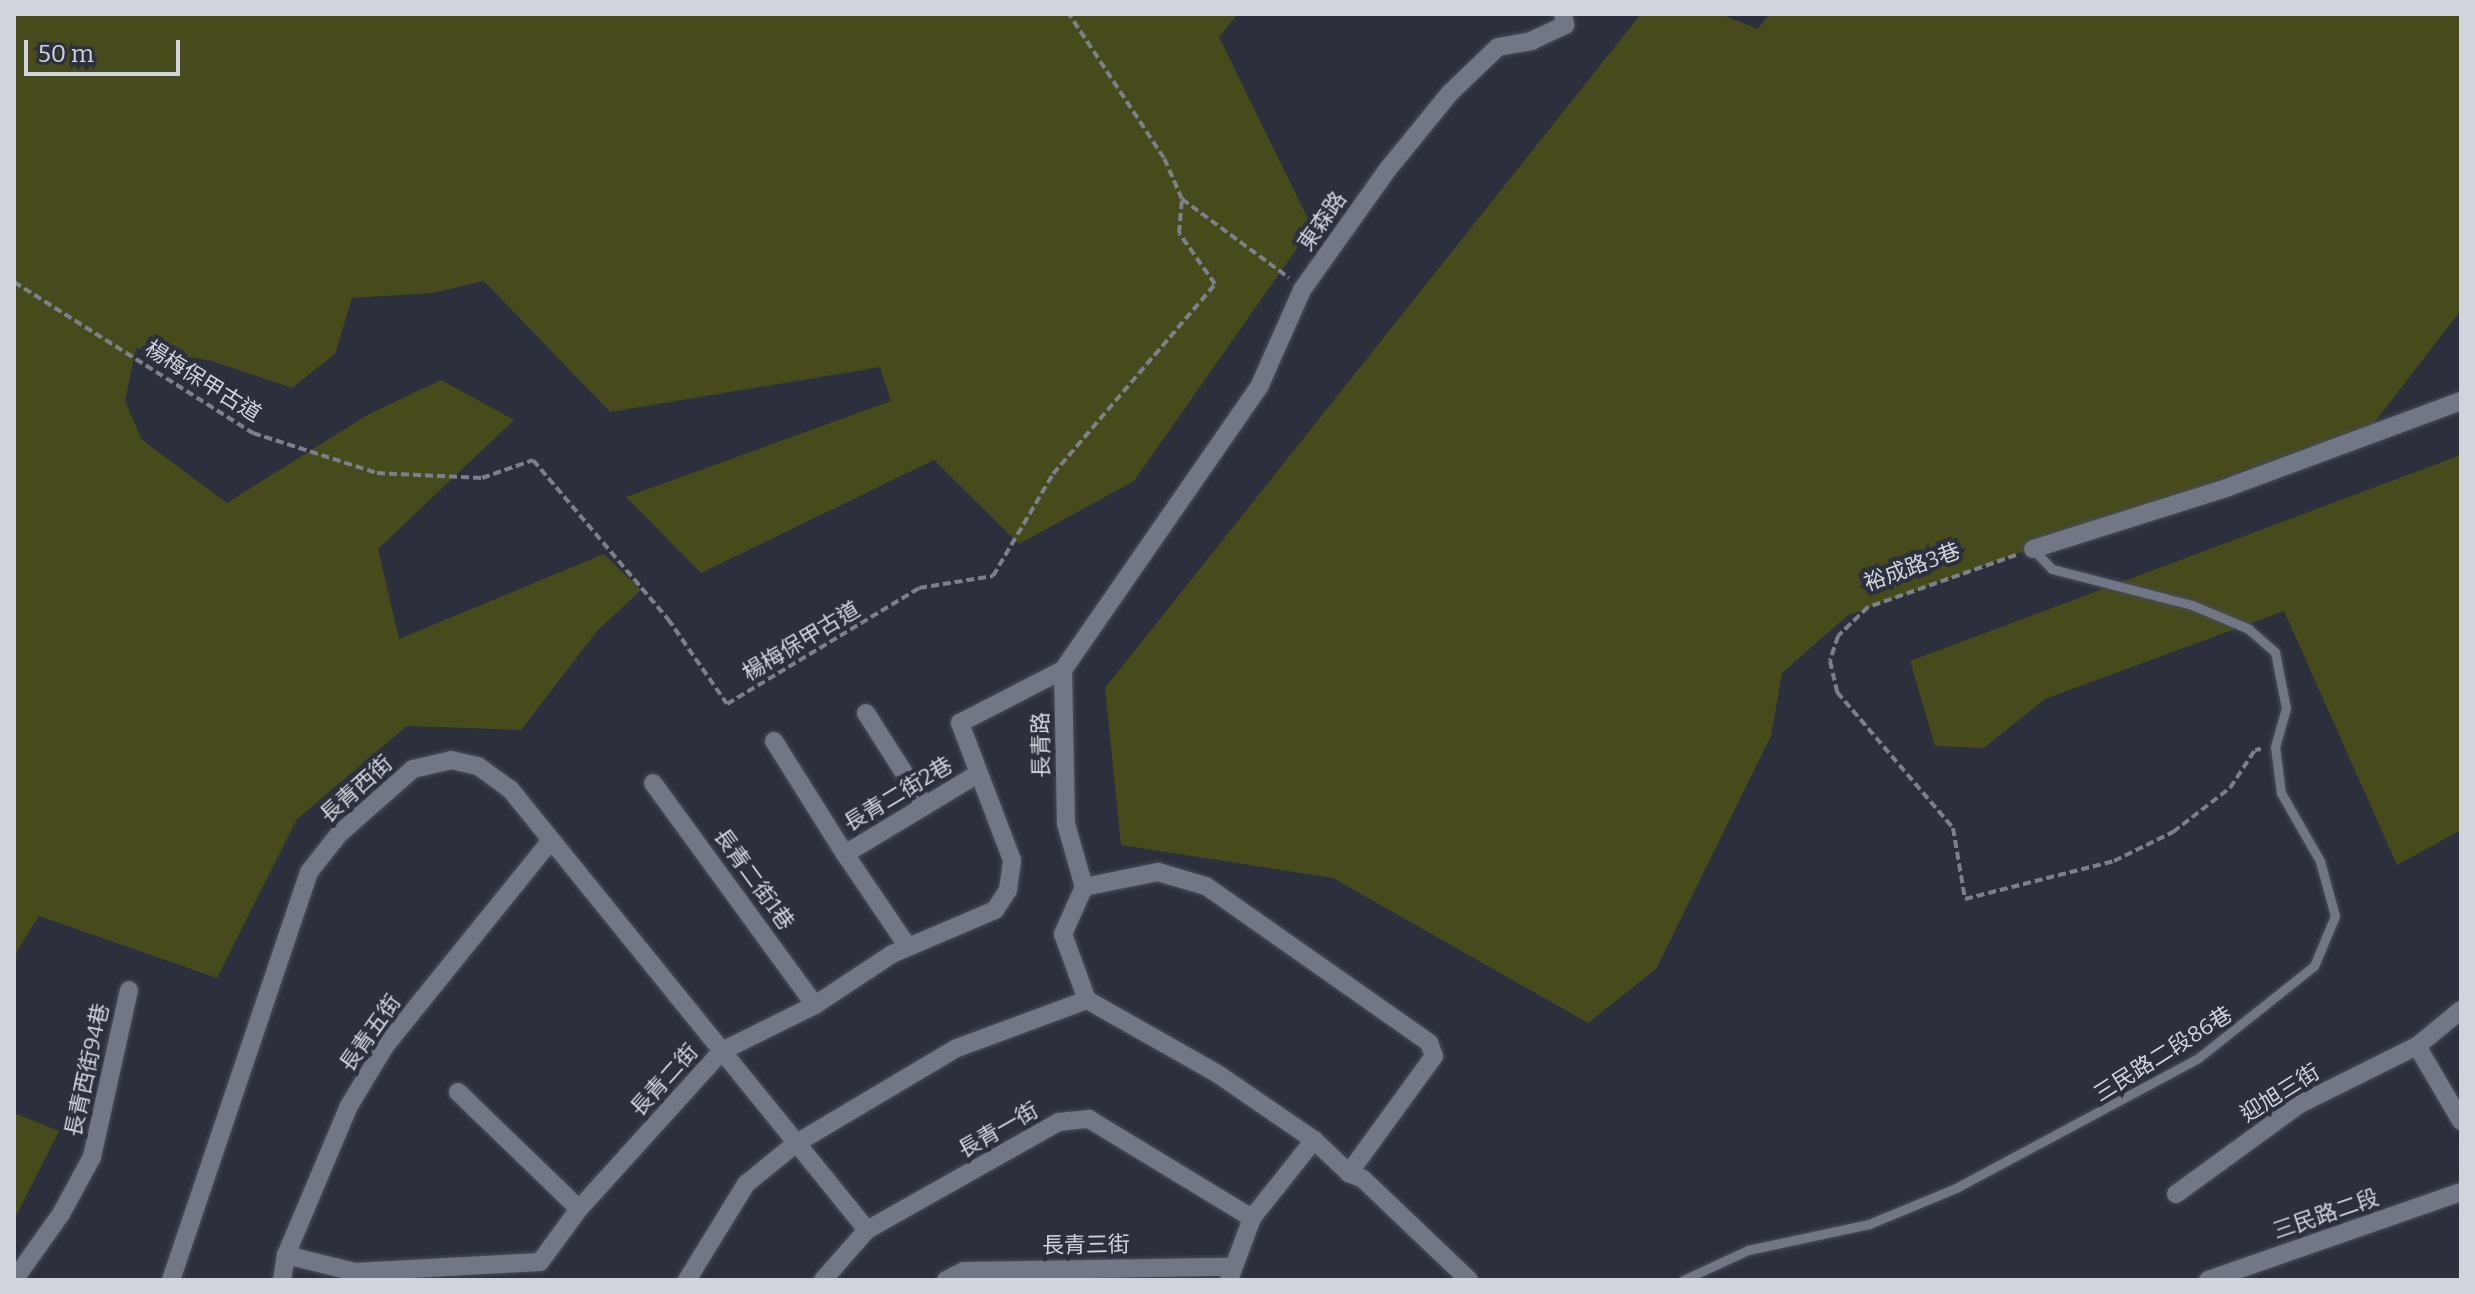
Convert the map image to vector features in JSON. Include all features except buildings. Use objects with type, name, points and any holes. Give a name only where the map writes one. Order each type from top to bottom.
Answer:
[{"type":"street","name":"東森路","points":[[1063,670],[1169,511],[1260,385],[1302,290],[1388,169],[1450,93],[1498,47],[1531,41],[1565,25],[1563,14]]},
{"type":"street","points":[[2033,549],[2226,488],[2461,401]]},
{"type":"street","points":[[976,775],[960,723],[1063,670]]},
{"type":"street","name":"長青路","points":[[1063,670],[1066,824],[1084,887]]},
{"type":"street","points":[[866,713],[925,806]]},
{"type":"street","name":"長青二街2巷","points":[[774,741],[908,947]]},
{"type":"street","name":"長青西街","points":[[171,1280],[287,925],[309,872],[339,834],[413,769],[451,760],[478,766],[510,789],[549,843],[867,1230]]},
{"type":"street","name":"長青二街2巷","points":[[845,854],[976,775]]},
{"type":"street","name":"長青二街","points":[[286,1255],[355,1272],[540,1262],[579,1209],[722,1051],[815,1005],[908,947],[995,910],[1008,890],[1012,860],[976,775]]},
{"type":"street","name":"長青二街1巷","points":[[653,783],[815,1005]]},
{"type":"street","name":"長青五街","points":[[282,1280],[286,1255],[349,1106],[385,1046],[549,843]]},
{"type":"street","points":[[1349,1173],[1434,1056],[1429,1043],[1206,886],[1158,872],[1084,887],[1063,934],[1087,1000],[1204,1066],[1314,1140],[1349,1173],[1363,1179],[1469,1280]]},
{"type":"street","name":"長青西街94巷","points":[[14,1280],[61,1214],[92,1157],[129,990]]},
{"type":"street","points":[[687,1280],[746,1184],[795,1144],[957,1048],[1087,1000]]},
{"type":"street","name":"迎旭三街","points":[[2176,1194],[2300,1104],[2417,1046],[2461,1010]]},
{"type":"street","points":[[2417,1046],[2461,1121]]},
{"type":"street","points":[[458,1092],[579,1209]]},
{"type":"street","name":"長青一街","points":[[823,1280],[867,1230],[1059,1122],[1089,1119],[1252,1218]]},
{"type":"street","points":[[1229,1274],[1252,1218],[1314,1140]]},
{"type":"street","name":"三民路二段","points":[[2214,1279],[2461,1192]]},
{"type":"street","name":"長青三街","points":[[946,1280],[964,1271],[1229,1274]]},
{"type":"lane","name":"三民路二段86巷","points":[[1683,1280],[1748,1250],[1869,1224],[1969,1182],[2197,1059],[2314,966],[2335,916],[2320,861],[2281,793],[2275,747],[2286,708],[2275,652],[2249,629],[2192,605],[2052,569],[2033,549]]},
{"type":"path","name":"楊梅保甲古道","points":[[14,282],[253,433],[377,473],[482,478],[533,460],[668,619],[727,704],[919,588],[993,576],[1053,474],[1215,284],[1179,233],[1182,199],[1164,158],[1069,14]]},
{"type":"path","points":[[1182,199],[1302,290]]},
{"type":"path","name":"裕成路3巷","points":[[2033,549],[1868,607],[1838,636],[1830,661],[1837,692],[1953,828],[1965,899],[2114,861],[2173,832],[2230,788],[2255,750],[2275,747]]},
{"type":"green space","points":[[14,14],[1238,14],[1219,37],[1312,227],[1134,481],[1019,544],[934,460],[701,573],[626,497],[891,401],[880,367],[610,412],[484,281],[433,293],[352,298],[335,354],[292,388],[212,361],[136,348],[125,401],[142,440],[227,503],[369,414],[441,380],[514,420],[378,549],[399,639],[604,554],[641,590],[597,631],[521,730],[407,726],[297,819],[217,978],[39,916],[17,951],[14,973]]},
{"type":"green space","points":[[1641,14],[1720,14],[1758,29],[1769,14],[2461,14],[2461,310],[2374,423],[1847,616],[1782,673],[1771,736],[1656,969],[1588,1023],[1333,878],[1121,845],[1105,688]]},
{"type":"green space","points":[[2461,455],[2461,830],[2397,865],[2284,611],[2045,699],[1984,748],[1935,746],[1910,661]]},
{"type":"green space","points":[[14,1113],[59,1131],[14,1220]]}]
